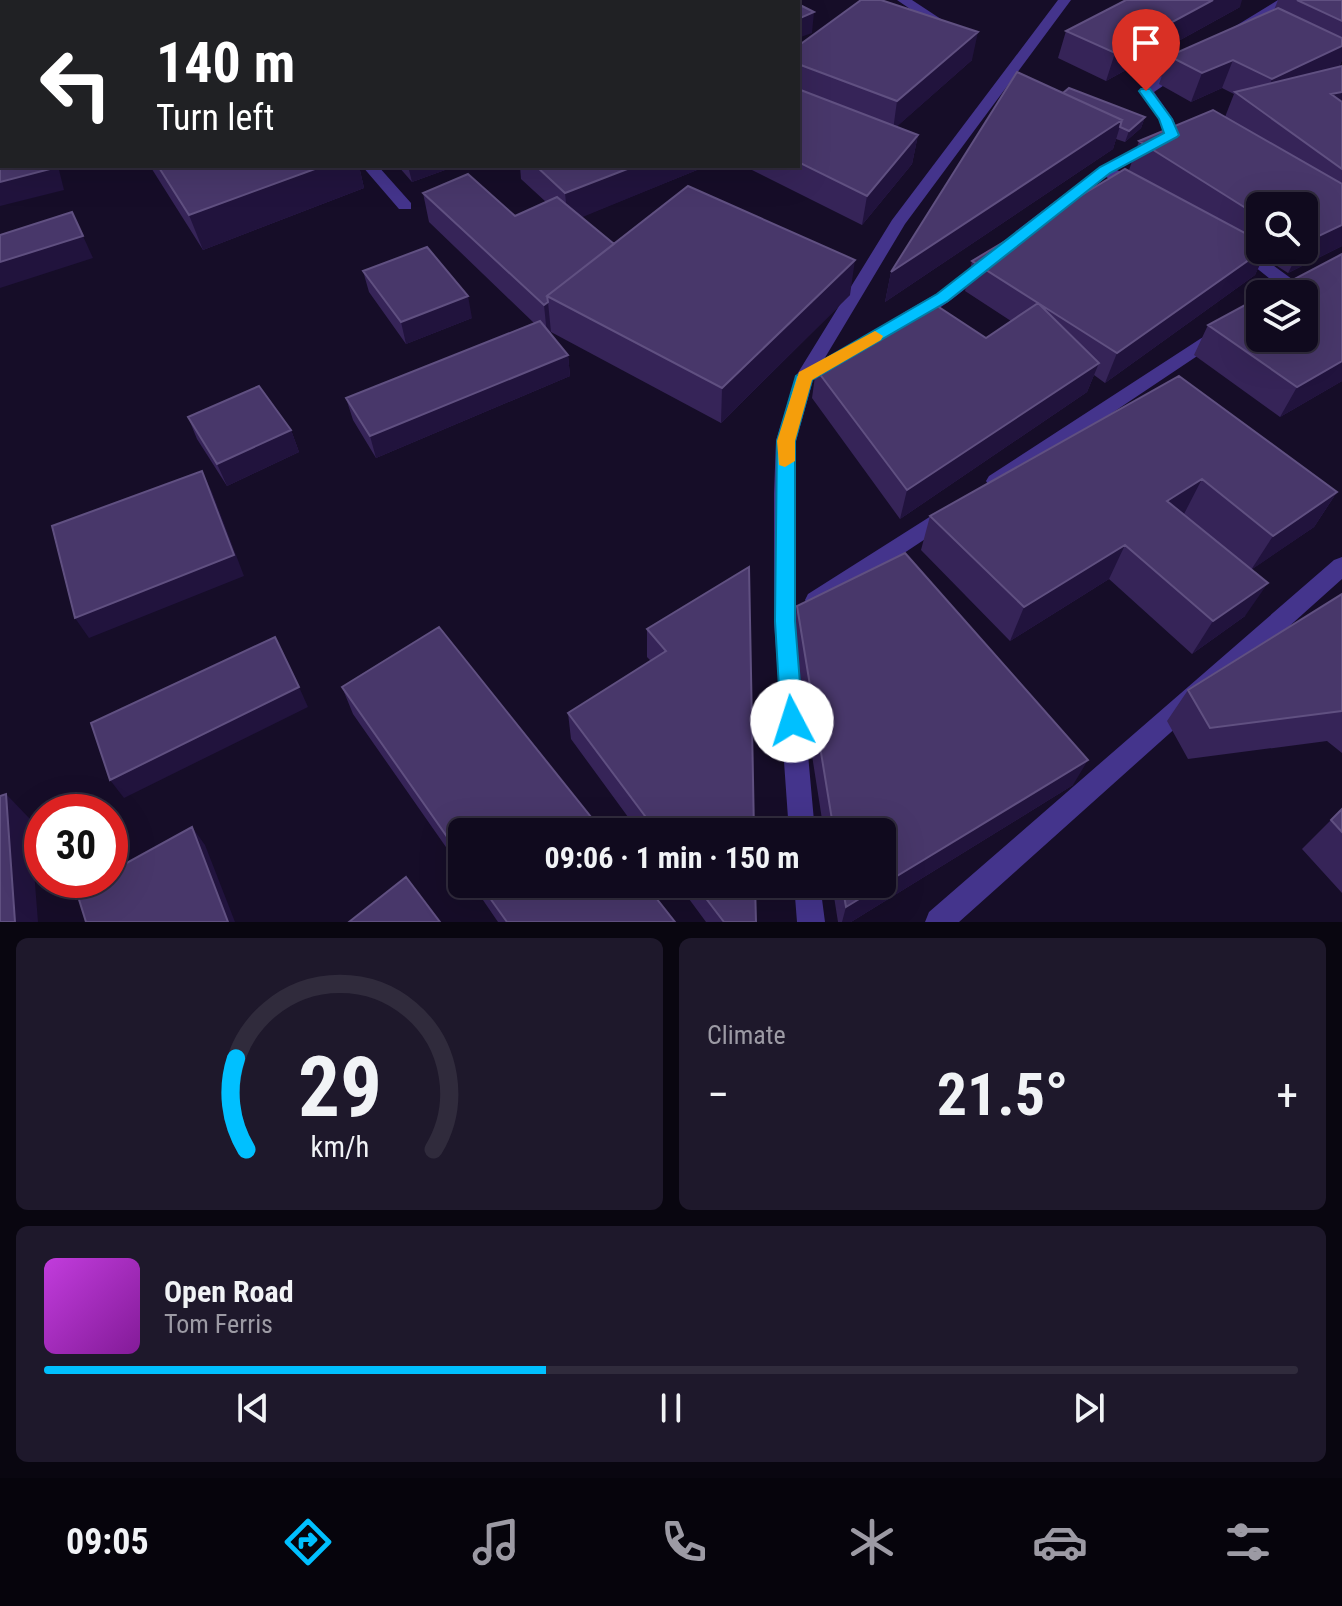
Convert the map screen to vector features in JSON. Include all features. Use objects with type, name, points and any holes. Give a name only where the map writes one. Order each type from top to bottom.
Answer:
[{"type":"street","points":[[903,0],[943,25]]},
{"type":"street","points":[[801,818],[785,621],[786,441],[805,376],[898,223],[1065,0]]},
{"type":"street","points":[[1211,47],[1250,20],[1287,0]]},
{"type":"street","points":[[887,329],[942,298],[1105,170],[1172,135],[1166,119],[1146,91],[1198,55]]},
{"type":"street","points":[[372,168],[405,206]]},
{"type":"street","points":[[1105,170],[1160,199]]},
{"type":"street","points":[[1228,238],[1283,280]]},
{"type":"street","points":[[785,621],[1246,315]]},
{"type":"street","points":[[805,376],[832,361]]},
{"type":"street","points":[[939,922],[1336,580]]},
{"type":"street","points":[[808,898],[811,922]]},
{"type":"building","points":[[861,0],[881,0],[978,32],[897,101],[800,65],[800,45]]},
{"type":"building","points":[[1126,0],[1213,0],[1115,53],[1066,31]]},
{"type":"building","points":[[1297,0],[1342,0],[1342,21]]},
{"type":"building","points":[[800,5],[814,12],[800,18]]},
{"type":"building","points":[[1278,8],[1342,38],[1342,46],[1272,79],[1233,60],[1202,73],[1169,56]]},
{"type":"building","points":[[1342,66],[1342,92],[1331,94],[1342,102],[1342,169],[1235,92]]},
{"type":"building","points":[[1017,72],[1122,120],[891,272]]},
{"type":"building","points":[[1069,88],[1145,117],[1129,131],[1120,127],[1122,120],[1063,93]]},
{"type":"building","points":[[800,90],[918,135],[867,196],[800,163]]},
{"type":"building","points":[[1213,110],[1342,184],[1342,225],[1318,236],[1318,192],[1246,192],[1246,208],[1139,141]]},
{"type":"building","points":[[0,168],[54,168],[0,182]]},
{"type":"building","points":[[159,168],[318,168],[189,215]]},
{"type":"building","points":[[538,168],[630,168],[565,193]]},
{"type":"building","points":[[1125,169],[1246,234],[1246,262],[1117,353],[972,261]]},
{"type":"building","points":[[468,174],[515,216],[557,197],[614,244],[547,296],[548,302],[544,305],[423,193]]},
{"type":"building","points":[[688,186],[855,260],[722,388],[547,296]]},
{"type":"building","points":[[72,212],[83,236],[0,262],[0,235]]},
{"type":"building","points":[[427,247],[468,296],[401,322],[363,271]]},
{"type":"building","points":[[1342,254],[1342,361],[1297,387],[1247,352],[1318,352],[1318,280],[1293,280]]},
{"type":"building","points":[[928,300],[986,338],[1038,303],[1099,363],[907,490],[816,369]]},
{"type":"building","points":[[1246,305],[1246,351],[1208,325]]},
{"type":"building","points":[[540,321],[568,355],[370,436],[346,398]]},
{"type":"building","points":[[1179,376],[1337,492],[1273,536],[1202,479],[1167,501],[1268,583],[1213,621],[1125,545],[1024,607],[930,516]]},
{"type":"building","points":[[259,386],[291,430],[217,464],[188,417]]},
{"type":"building","points":[[202,471],[234,555],[75,618],[52,526]]},
{"type":"building","points":[[905,553],[1088,760],[896,877],[896,818],[832,818],[797,606]]},
{"type":"building","points":[[749,567],[754,818],[647,818],[568,713],[666,651],[647,629]]},
{"type":"building","points":[[1342,594],[1342,711],[1210,728],[1188,690]]},
{"type":"building","points":[[439,627],[592,818],[448,818],[448,838],[342,687]]},
{"type":"building","points":[[275,637],[299,687],[110,780],[91,723]]},
{"type":"building","points":[[6,794],[15,922],[0,922],[0,796]]},
{"type":"building","points":[[1342,809],[1342,832],[1331,820]]},
{"type":"building","points":[[192,827],[228,922],[86,922],[78,898],[128,898],[128,862]]},
{"type":"building","points":[[406,877],[440,922],[349,922]]},
{"type":"building","points":[[490,898],[656,898],[675,922],[507,922]]},
{"type":"building","points":[[706,898],[755,898],[756,922],[724,922]]},
{"type":"building","points":[[844,898],[861,898],[846,907]]},
{"type":"slow traffic","points":[[785,461],[786,441],[805,376],[875,336]]},
{"type":"route","points":[[792,721],[785,621],[784,493],[786,441],[805,376],[942,298],[1105,170],[1172,135],[1166,119],[1146,91]]}]
